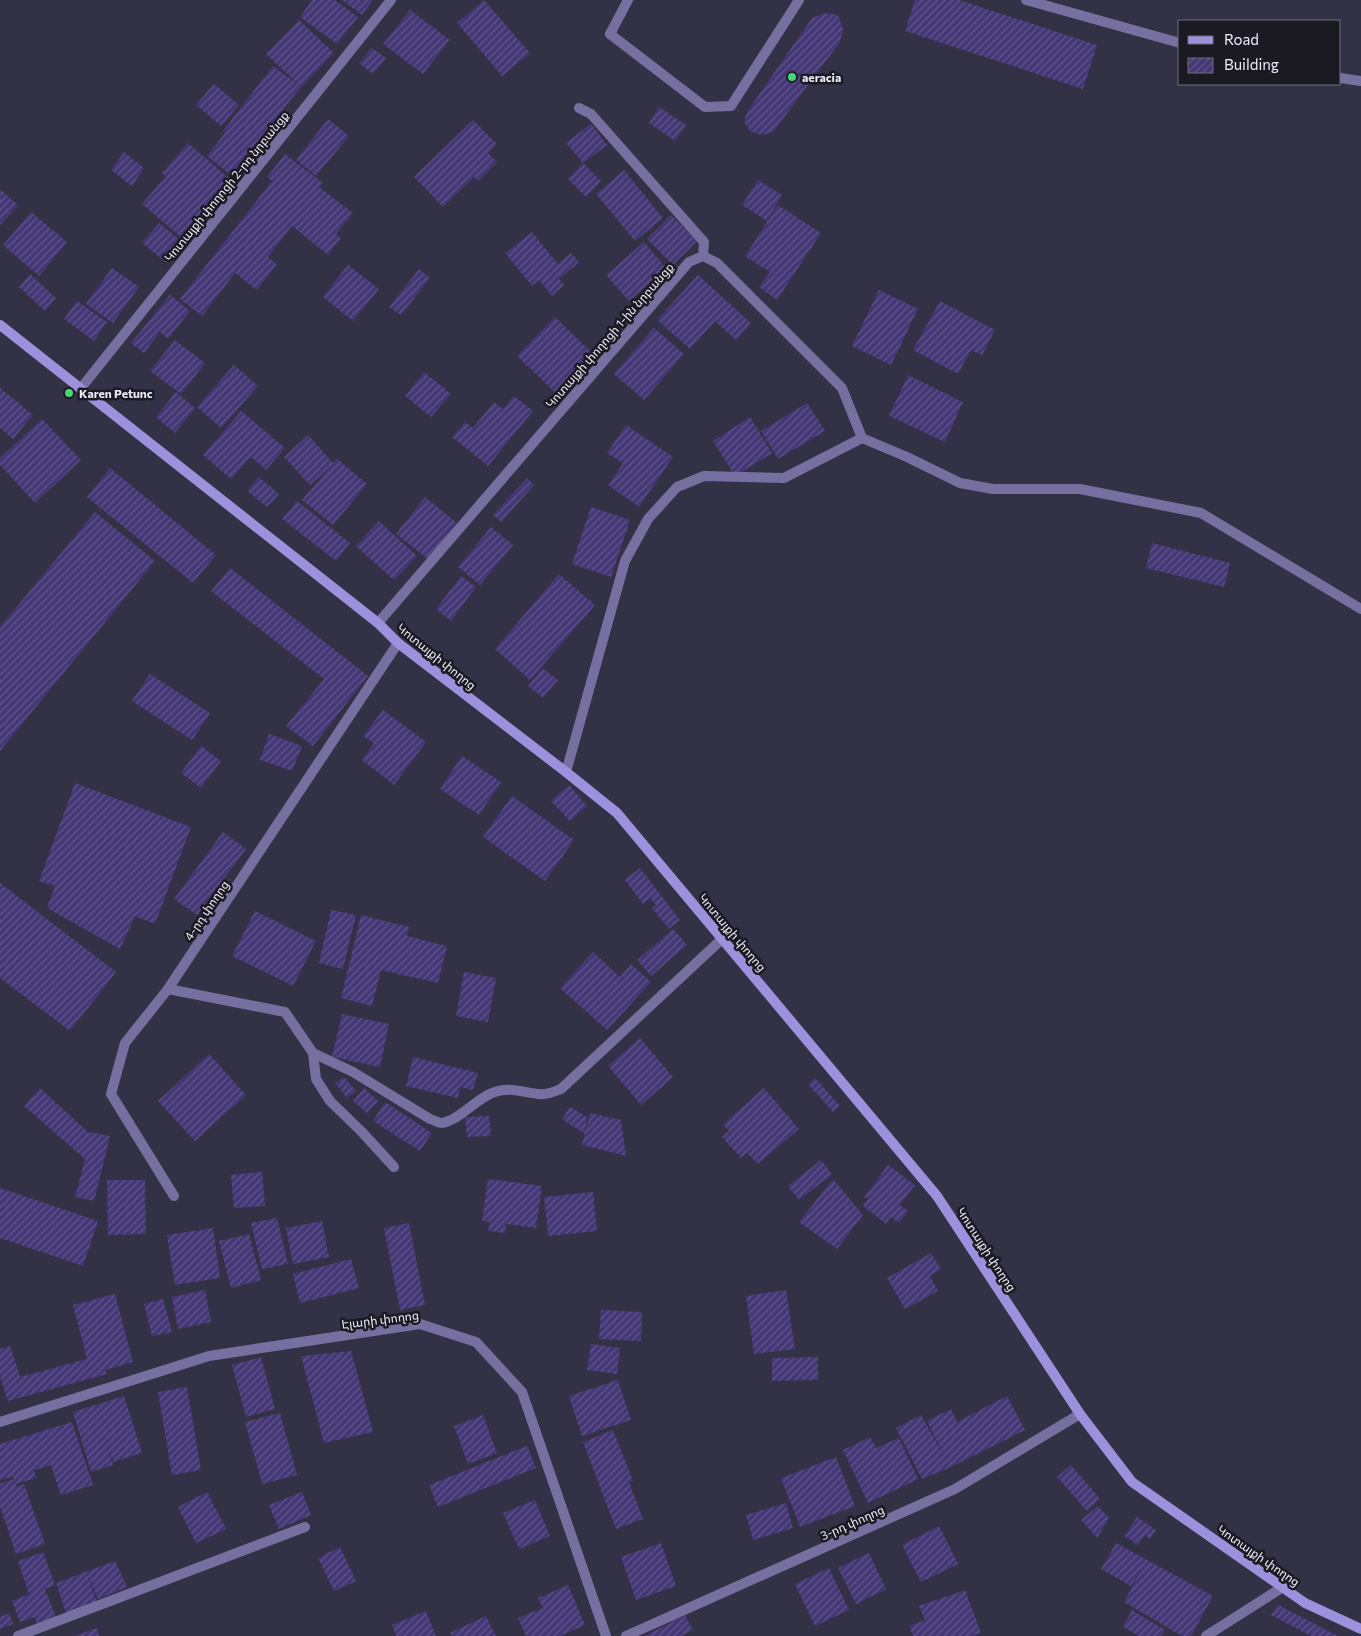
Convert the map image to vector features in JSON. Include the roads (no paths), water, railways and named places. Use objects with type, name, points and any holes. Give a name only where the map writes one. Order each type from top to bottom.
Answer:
[{"type":"main road","name":"Կոտայքի փողոց","points":[[0,325],[378,623],[398,643],[617,813],[937,1196],[1080,1414],[1132,1482],[1305,1603],[1361,1630]]},
{"type":"street","name":"Կոտայքի փողոցի 2-րդ նրբանցք","points":[[81,388],[391,0]]},
{"type":"street","points":[[628,0],[610,34],[705,107],[731,106],[799,0]]},
{"type":"street","points":[[1026,0],[1178,42]]},
{"type":"street","points":[[1341,78],[1361,81]]},
{"type":"street","points":[[579,108],[592,114],[704,242],[703,256],[718,263],[842,388],[862,438],[907,457],[960,483],[993,489],[1080,489],[1201,513],[1361,609]]},
{"type":"street","name":"Կոտայքի փողոցի 1-ին նրբանցք","points":[[378,623],[689,262],[703,256]]},
{"type":"street","points":[[566,772],[625,561],[648,519],[671,493],[677,487],[704,476],[784,478],[862,438]]},
{"type":"street","name":"4-րդ փողոց","points":[[174,1196],[111,1094],[125,1043],[168,989],[398,643]]},
{"type":"street","points":[[313,1053],[353,1072],[430,1119],[440,1123],[449,1121],[482,1096],[501,1089],[538,1094],[561,1089],[574,1079],[722,939]]},
{"type":"street","points":[[168,989],[285,1012],[313,1053],[316,1079],[330,1101],[361,1130],[394,1167]]},
{"type":"street","name":"Էլարի փողոց","points":[[0,1422],[209,1356],[420,1324],[476,1342],[522,1392],[606,1636]]},
{"type":"street","name":"3-րդ փողոց","points":[[626,1636],[955,1489],[1080,1414]]},
{"type":"street","points":[[18,1636],[305,1527]]},
{"type":"street","points":[[1206,1636],[1284,1588]]},
{"type":"place","name":"aeracia","points":[[792,77]]},
{"type":"place","name":"Karen Petunc","points":[[69,393]]}]
